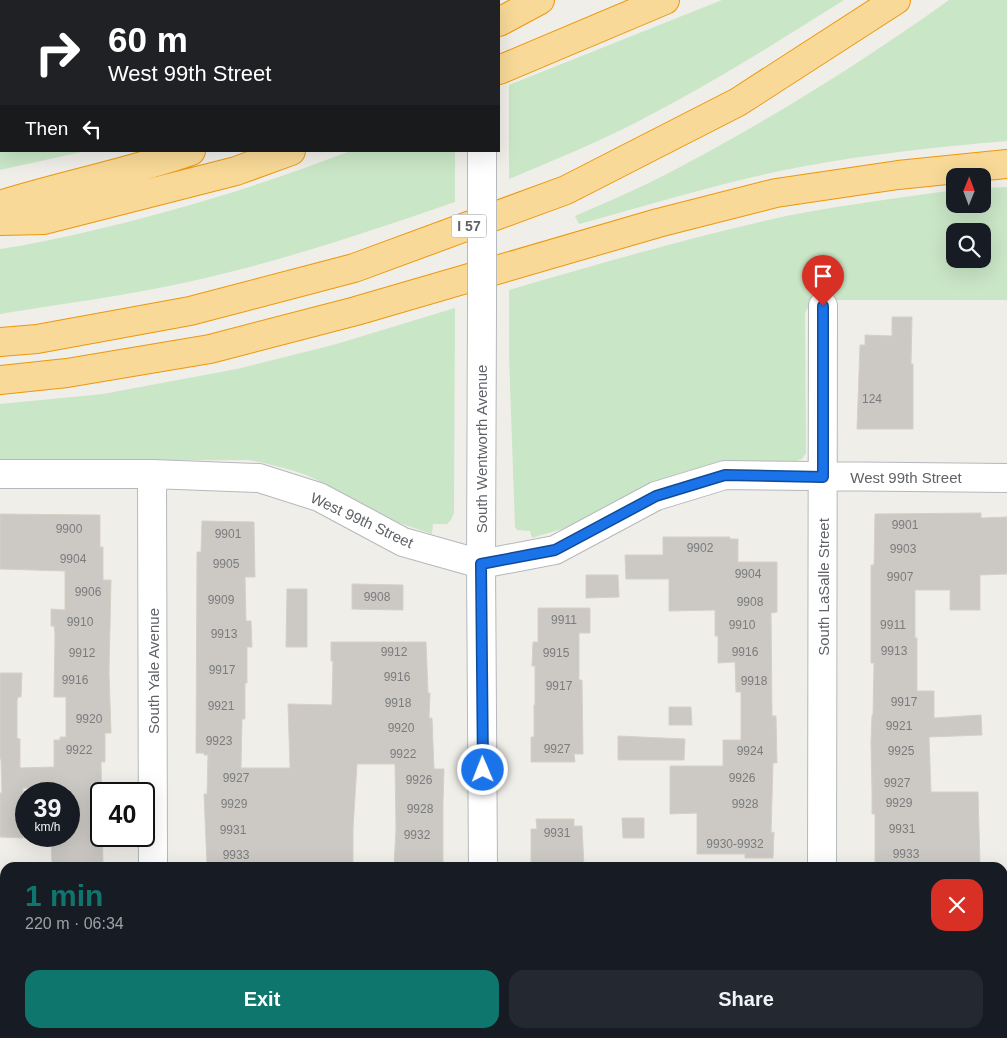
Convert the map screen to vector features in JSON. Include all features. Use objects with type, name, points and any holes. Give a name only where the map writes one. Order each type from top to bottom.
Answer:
[{"type":"highway","points":[[500,21],[540,0]]},
{"type":"highway","points":[[500,70],[665,0]]},
{"type":"highway","name":"I 57","points":[[0,342],[36,339],[190,311],[354,268],[566,190],[738,102],[896,0]]},
{"type":"highway","points":[[0,205],[40,192],[154,164],[188,152]]},
{"type":"highway","points":[[0,221],[44,220],[236,171],[288,152]]},
{"type":"highway","points":[[0,380],[67,373],[210,349],[356,311],[658,223],[776,193],[898,175],[1007,164]]},
{"type":"street","name":"South Wentworth Avenue","points":[[482,152],[481,564],[483,862]]},
{"type":"street","name":"South LaSalle Street","points":[[822,862],[823,306]]},
{"type":"street","name":"West 99th Street","points":[[0,474],[152,474],[259,478],[320,497],[402,542],[481,564],[555,550],[656,496],[725,475],[1007,478]]},
{"type":"street","name":"South Yale Avenue","points":[[152,474],[153,862]]},
{"type":"green space","points":[[722,0],[844,0],[742,63],[664,108],[574,152],[509,179],[509,85]]},
{"type":"green space","points":[[949,0],[1007,0],[1007,141],[903,151],[800,167],[716,186],[579,224],[575,216],[651,182],[728,141],[803,97],[877,50]]},
{"type":"green space","points":[[0,152],[81,152],[0,170]]},
{"type":"green space","points":[[347,152],[455,152],[455,202],[320,247],[218,275],[137,292],[0,314],[0,249],[82,233],[150,216],[284,175]]},
{"type":"green space","points":[[1007,187],[1007,300],[817,300],[809,306],[805,313],[806,453],[802,459],[793,462],[712,465],[681,473],[654,483],[596,515],[573,525],[532,538],[530,531],[517,530],[515,527],[509,356],[509,290],[703,236],[768,220],[862,203],[946,191],[946,213],[991,213],[991,188]]},
{"type":"green space","points":[[455,308],[454,513],[447,524],[433,524],[432,534],[399,523],[367,509],[306,475],[249,460],[0,461],[0,404],[103,394],[237,369],[333,345]]},
{"type":"building","points":[[892,317],[912,317],[913,429],[857,429],[860,345],[865,345],[865,335],[892,336]]},
{"type":"building","points":[[981,513],[981,518],[1007,517],[1007,574],[980,575],[980,610],[950,610],[950,590],[915,590],[917,691],[934,691],[934,718],[981,715],[982,735],[929,737],[931,792],[978,792],[980,862],[875,862],[875,814],[872,814],[871,743],[874,663],[871,663],[871,565],[874,565],[875,514]]},
{"type":"building","points":[[0,514],[100,515],[100,547],[103,547],[103,580],[111,580],[109,673],[111,733],[105,733],[105,762],[101,762],[101,782],[90,782],[90,847],[103,847],[103,862],[52,862],[51,847],[80,847],[80,782],[15,782],[15,838],[0,837],[0,793],[2,793],[0,673],[22,673],[21,697],[18,697],[17,701],[17,738],[20,739],[20,768],[54,767],[54,740],[66,737],[66,697],[54,697],[55,634],[54,626],[51,626],[51,609],[65,610],[65,571],[0,569]]},
{"type":"building","points":[[202,521],[254,522],[255,577],[245,577],[246,621],[251,621],[252,647],[247,647],[247,683],[245,683],[245,719],[242,719],[241,768],[290,768],[288,704],[332,705],[333,661],[331,661],[331,642],[426,642],[428,693],[430,693],[429,718],[432,718],[434,769],[444,769],[443,862],[394,862],[395,764],[357,764],[353,862],[207,862],[204,794],[207,794],[208,755],[196,753],[197,552],[201,552]]},
{"type":"building","points":[[663,537],[730,537],[730,539],[738,539],[738,562],[777,562],[777,612],[771,613],[772,716],[776,716],[777,763],[773,763],[771,833],[774,832],[773,858],[745,858],[745,854],[697,854],[697,813],[670,814],[670,766],[723,766],[723,740],[741,740],[741,692],[736,692],[735,662],[718,663],[718,636],[715,636],[715,610],[669,611],[669,579],[626,579],[625,555],[663,555]]},
{"type":"building","points":[[586,575],[618,575],[619,597],[586,598]]},
{"type":"building","points":[[352,584],[403,585],[403,610],[352,609]]},
{"type":"building","points":[[287,589],[307,589],[307,647],[286,647]]},
{"type":"building","points":[[538,608],[590,608],[590,633],[579,633],[579,680],[582,680],[583,754],[574,754],[575,762],[531,762],[531,737],[534,737],[535,705],[535,666],[532,666],[533,642],[538,642]]},
{"type":"building","points":[[669,707],[691,707],[692,725],[669,725]]},
{"type":"building","points":[[618,736],[685,739],[684,760],[618,760]]},
{"type":"building","points":[[622,818],[644,818],[644,838],[623,838]]},
{"type":"building","points":[[536,819],[574,819],[574,826],[582,826],[584,862],[531,862],[531,829],[537,829]]},
{"type":"route","points":[[483,770],[481,564],[555,550],[656,496],[725,475],[823,477],[823,306]]}]
